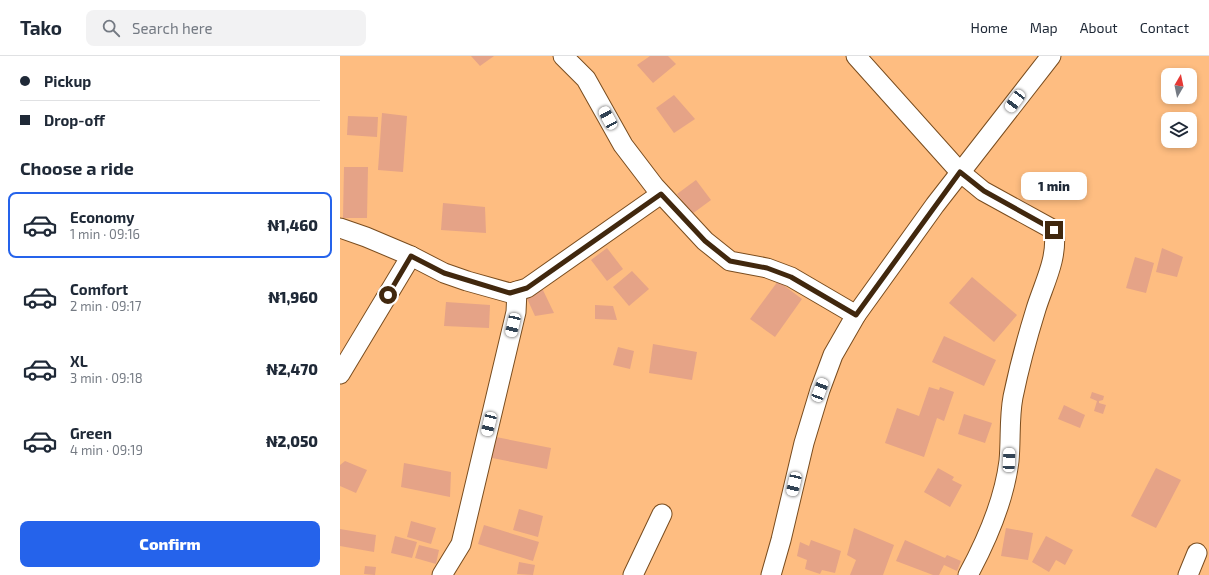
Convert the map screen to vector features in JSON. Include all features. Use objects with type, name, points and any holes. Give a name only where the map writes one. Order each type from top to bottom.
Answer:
[{"type":"street","points":[[563,56],[586,79],[623,144],[661,194],[705,241],[730,261],[767,268],[791,277],[856,315]]},
{"type":"street","points":[[856,56],[960,172],[984,191],[1054,230],[1056,245],[1052,264],[1036,309],[1013,398],[1009,460],[1004,485],[991,528],[968,575]]},
{"type":"street","points":[[771,575],[781,540],[804,443],[820,390],[833,355],[856,315],[960,172],[1051,56]]},
{"type":"street","points":[[340,228],[411,256],[444,273],[510,293],[527,288],[661,194]]},
{"type":"street","points":[[340,374],[411,256]]},
{"type":"street","points":[[442,575],[461,544],[516,312],[517,291]]},
{"type":"street","points":[[633,575],[662,514]]},
{"type":"street","points":[[1188,575],[1197,553]]},
{"type":"building","points":[[471,56],[494,56],[480,66]]},
{"type":"building","points":[[650,56],[668,56],[676,64],[653,83],[637,65]]},
{"type":"building","points":[[674,95],[695,119],[674,133],[656,108]]},
{"type":"building","points":[[382,113],[407,116],[403,172],[378,170]]},
{"type":"building","points":[[348,116],[378,117],[377,137],[347,135]]},
{"type":"building","points":[[344,167],[368,167],[367,218],[343,218]]},
{"type":"building","points":[[696,180],[711,200],[692,214],[677,194]]},
{"type":"building","points":[[443,203],[485,207],[486,233],[441,230]]},
{"type":"building","points":[[607,248],[623,269],[607,281],[591,260]]},
{"type":"building","points":[[1162,248],[1183,257],[1177,277],[1156,272]]},
{"type":"building","points":[[1135,257],[1154,263],[1146,293],[1126,288]]},
{"type":"building","points":[[632,271],[649,289],[629,306],[613,287]]},
{"type":"building","points":[[972,277],[1017,315],[994,342],[949,303]]},
{"type":"building","points":[[778,281],[802,299],[775,337],[750,319]]},
{"type":"building","points":[[541,286],[554,313],[535,316],[525,294]]},
{"type":"building","points":[[446,302],[490,305],[489,328],[444,326]]},
{"type":"building","points":[[595,305],[613,306],[617,320],[595,319]]},
{"type":"building","points":[[944,336],[996,360],[984,386],[932,362]]},
{"type":"building","points":[[653,344],[697,352],[692,380],[649,373]]},
{"type":"building","points":[[618,347],[634,351],[630,369],[613,365]]},
{"type":"building","points":[[929,387],[939,390],[940,387],[954,392],[944,421],[937,418],[924,457],[885,443],[897,408],[919,416]]},
{"type":"building","points":[[1092,392],[1104,396],[1103,400],[1099,401],[1099,403],[1106,405],[1103,414],[1094,411],[1097,401],[1090,398]]},
{"type":"building","points":[[1064,405],[1085,415],[1080,428],[1058,419]]},
{"type":"building","points":[[964,414],[992,423],[985,443],[958,434]]},
{"type":"building","points":[[491,436],[551,448],[547,469],[487,457]]},
{"type":"building","points":[[345,461],[367,470],[356,493],[340,486],[340,465]]},
{"type":"building","points":[[404,463],[451,472],[450,497],[401,487]]},
{"type":"building","points":[[938,468],[954,477],[952,480],[962,485],[950,507],[924,492]]},
{"type":"building","points":[[1156,468],[1181,480],[1156,528],[1131,516]]},
{"type":"building","points":[[519,509],[543,516],[538,537],[513,530]]},
{"type":"building","points":[[411,521],[436,528],[431,544],[407,537]]},
{"type":"building","points":[[484,525],[539,542],[533,561],[478,544]]},
{"type":"building","points":[[854,528],[894,545],[883,575],[850,575],[856,560],[847,555]]},
{"type":"building","points":[[1006,528],[1033,533],[1028,560],[1001,556]]},
{"type":"building","points":[[340,529],[376,535],[374,552],[340,546]]},
{"type":"building","points":[[395,536],[417,542],[412,558],[391,553]]},
{"type":"building","points":[[1046,536],[1073,550],[1065,565],[1056,560],[1049,572],[1032,562]]},
{"type":"building","points":[[811,540],[841,551],[835,573],[822,570],[820,574],[805,569],[807,560],[797,556],[800,542],[809,546]]},
{"type":"building","points":[[905,540],[945,558],[947,555],[961,561],[957,571],[944,565],[939,575],[933,575],[896,561]]},
{"type":"building","points":[[419,545],[439,550],[436,564],[415,558]]},
{"type":"building","points":[[519,562],[535,565],[533,575],[517,574]]},
{"type":"building","points":[[365,566],[376,567],[375,575],[364,574]]},
{"type":"route","points":[[388,295],[411,256],[444,273],[510,293],[527,288],[661,194],[705,241],[730,261],[767,268],[791,277],[856,315],[960,172],[984,191],[1054,230]]}]
